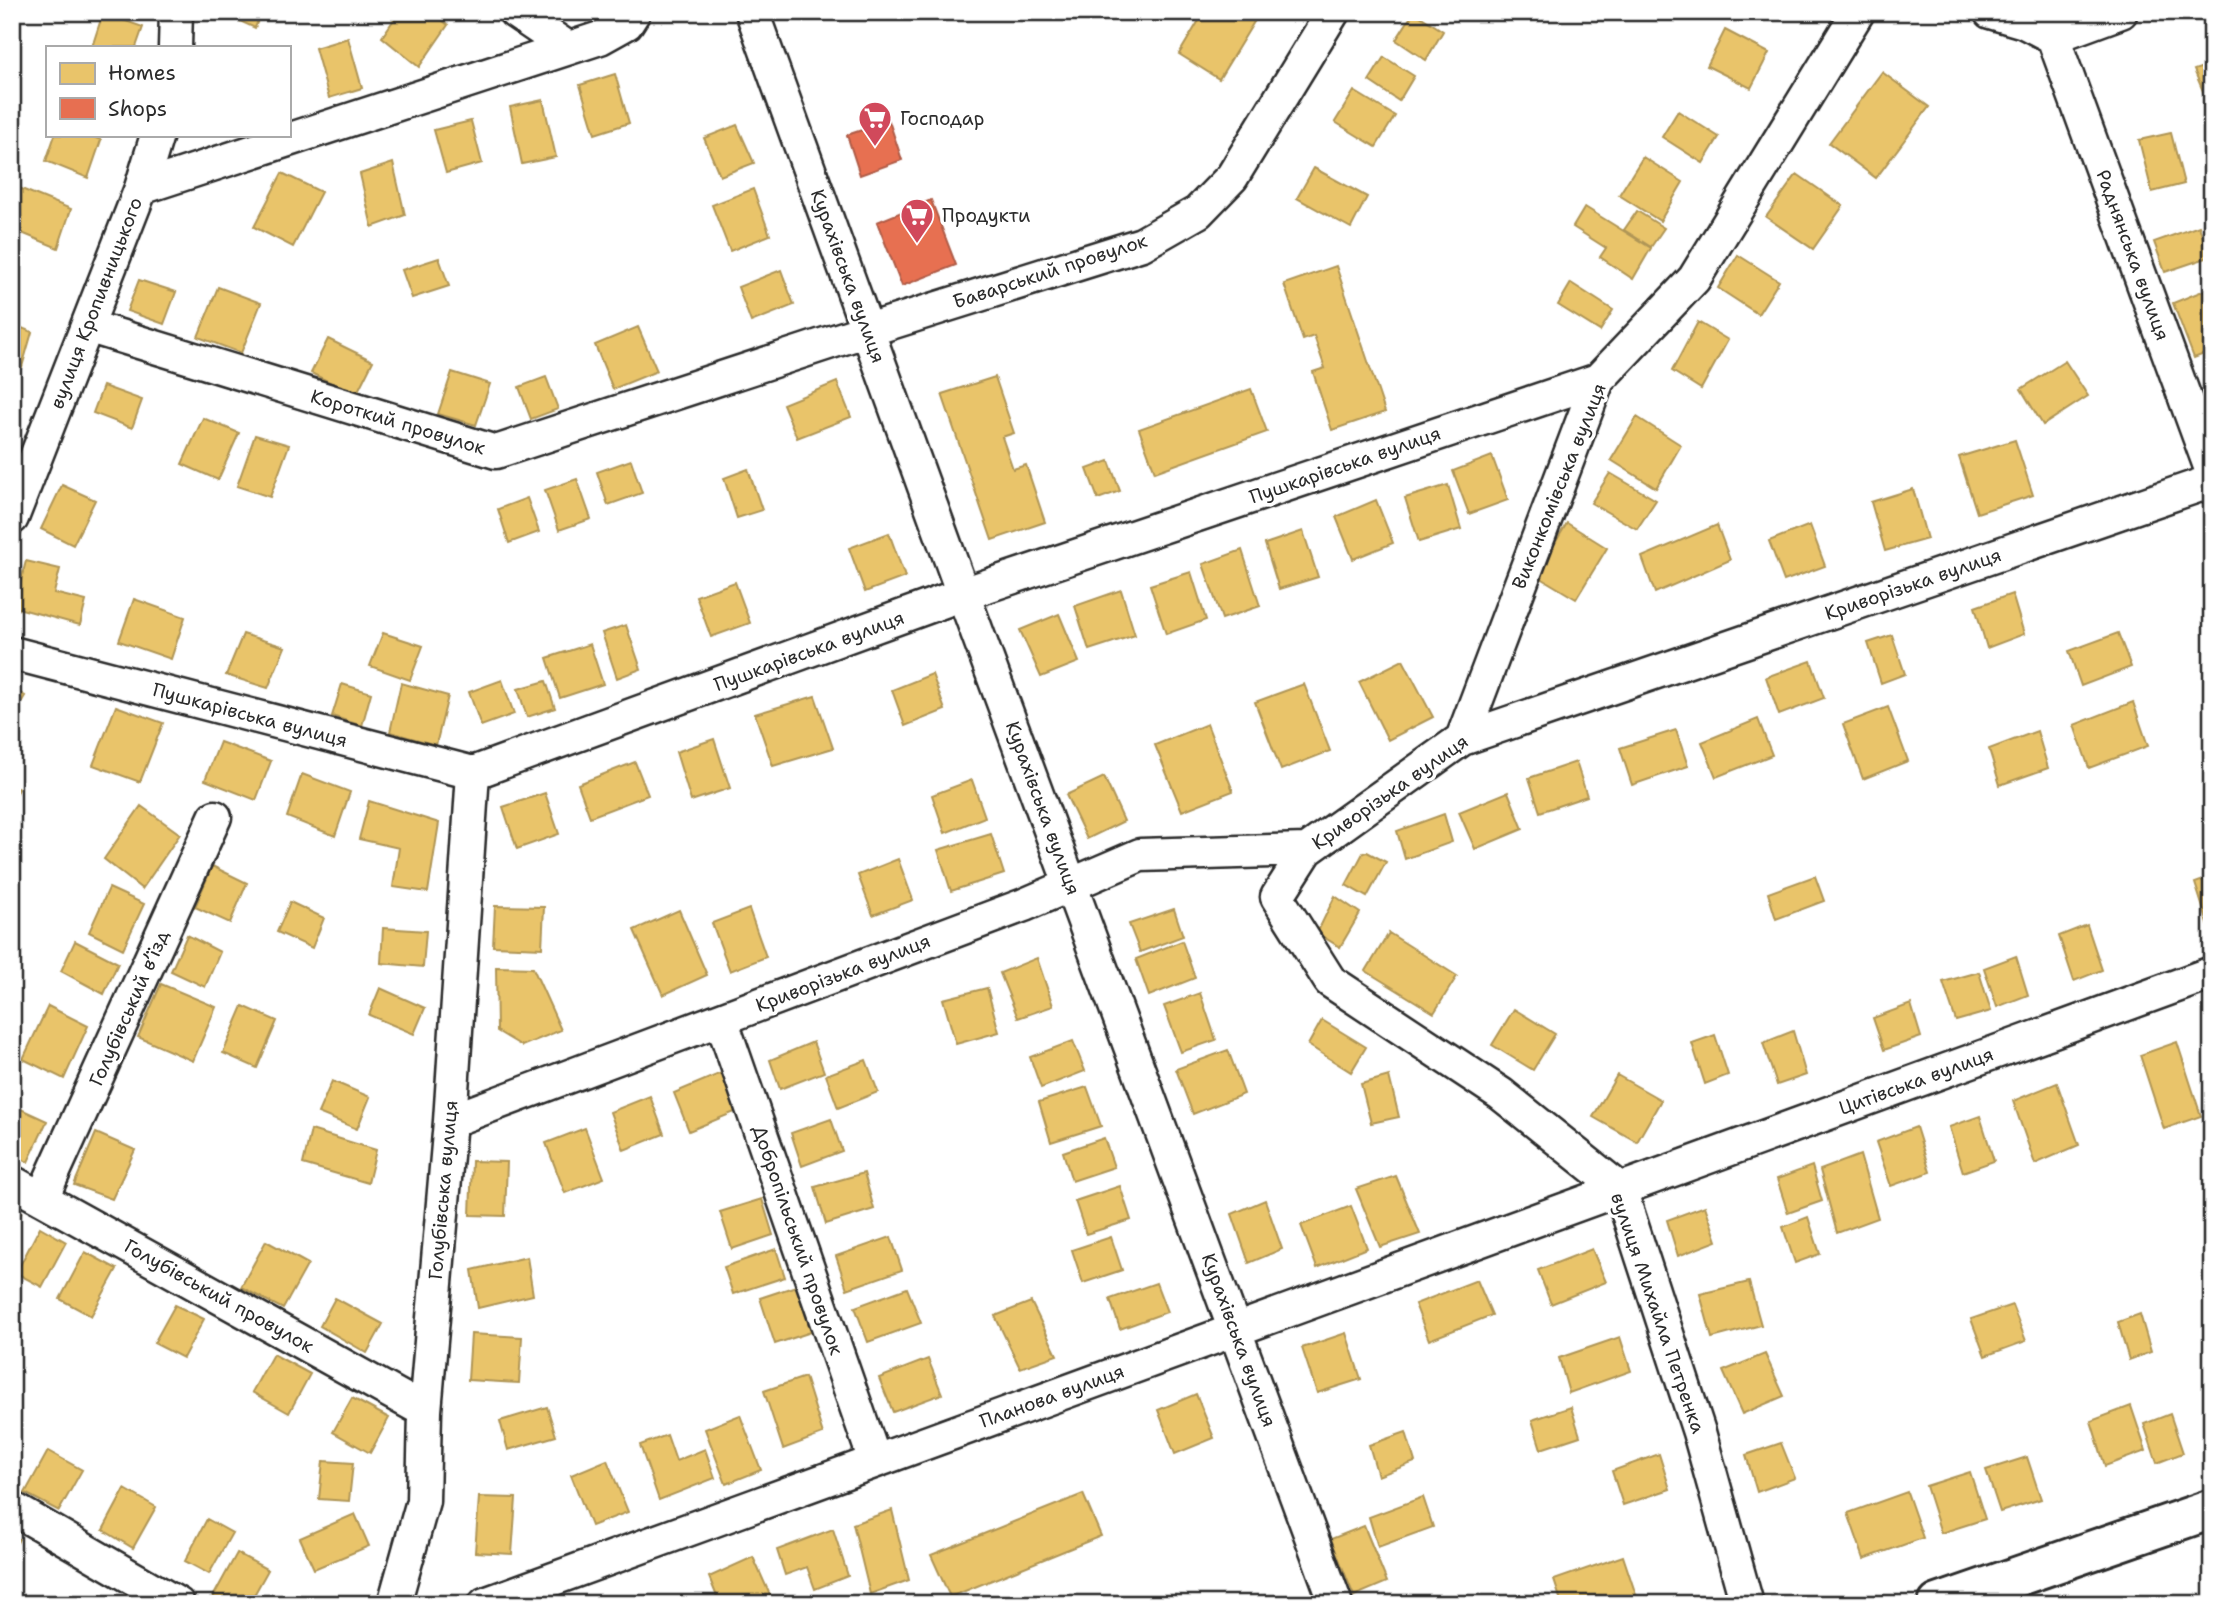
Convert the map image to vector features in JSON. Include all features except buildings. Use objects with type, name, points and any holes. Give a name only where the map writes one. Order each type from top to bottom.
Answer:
[{"type":"main road","points":[[1938,1604],[2212,1509]]},
{"type":"street","points":[[515,12],[568,48]]},
{"type":"street","name":"вулиця Кропивницького","points":[[12,518],[141,187],[600,38],[627,23],[634,12]]},
{"type":"street","name":"Курахівська вулиця","points":[[752,12],[1336,1604]]},
{"type":"street","name":"Баварський провулок","points":[[868,330],[1142,244],[1198,212],[1232,177],[1334,12]]},
{"type":"street","name":"Виконкомівська вулиця","points":[[1462,738],[1598,380],[1695,279],[1858,12]]},
{"type":"street","points":[[1990,12],[2024,22],[2053,37],[2121,12]]},
{"type":"street","points":[[174,13],[175,46]]},
{"type":"street","name":"Раднянська вулиця","points":[[2053,37],[2212,472]]},
{"type":"street","points":[[141,187],[157,136]]},
{"type":"street","name":"Короткий провулок","points":[[88,326],[496,452],[868,330]]},
{"type":"street","name":"Пушкарівська вулиця","points":[[12,653],[473,773],[964,594],[1598,380]]},
{"type":"street","name":"Криворізька вулиця","points":[[450,1121],[1024,905],[1140,855],[1307,850],[1462,738],[2212,481]]},
{"type":"street","name":"Голубівська вулиця","points":[[394,1604],[423,1501],[425,1411],[450,1121],[473,773]]},
{"type":"street","name":"Голубівський в’їзд","points":[[42,1198],[215,817]]},
{"type":"street","name":"вулиця Михайла Петренка","points":[[1307,850],[1277,897],[1330,981],[1501,1094],[1620,1189],[1699,1432],[1747,1604]]},
{"type":"street","name":"Цитівська вулиця","points":[[1620,1189],[2212,974]]},
{"type":"street","name":"Добропільський провулок","points":[[721,1019],[875,1461]]},
{"type":"street","name":"Голубівський провулок","points":[[12,1182],[425,1411]]},
{"type":"street","name":"Планова вулиця","points":[[485,1604],[1620,1189]]},
{"type":"street","points":[[12,1507],[178,1604]]},
{"type":"place","name":"Господар","points":[[875,148]]},
{"type":"place","name":"Продукти","points":[[917,245]]}]
